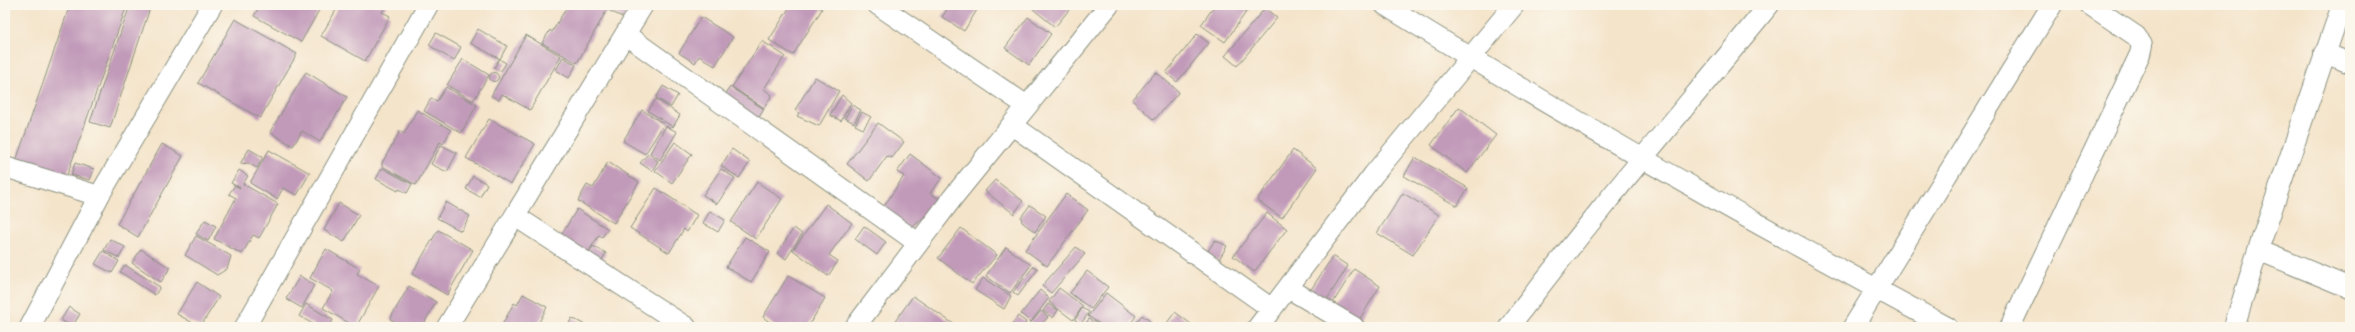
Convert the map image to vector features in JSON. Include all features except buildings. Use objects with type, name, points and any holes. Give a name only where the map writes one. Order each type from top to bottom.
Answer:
[{"type":"street","points":[[30,327],[100,196],[212,5]]},
{"type":"street","points":[[245,327],[428,5]]},
{"type":"street","points":[[447,327],[643,5]]},
{"type":"street","points":[[878,5],[1027,106]]},
{"type":"street","points":[[855,327],[918,243],[1110,5]]},
{"type":"street","points":[[1385,5],[1470,58],[1644,159],[1877,290],[1947,327]]},
{"type":"street","points":[[1258,327],[1374,174],[1514,5]]},
{"type":"street","points":[[1509,327],[1569,246],[1644,159],[1769,5]]},
{"type":"street","points":[[1853,327],[2052,5]]},
{"type":"street","points":[[2010,327],[2141,50],[2142,45],[2136,36],[2090,5]]},
{"type":"street","points":[[2234,327],[2258,250],[2324,53],[2342,5]]},
{"type":"street","points":[[626,35],[918,243]]},
{"type":"street","points":[[2324,53],[2350,63]]},
{"type":"street","points":[[1012,125],[1272,310]]},
{"type":"street","points":[[5,167],[100,196]]},
{"type":"street","points":[[515,216],[686,327]]},
{"type":"street","points":[[2258,250],[2350,288]]},
{"type":"street","points":[[1288,288],[1354,327]]}]
